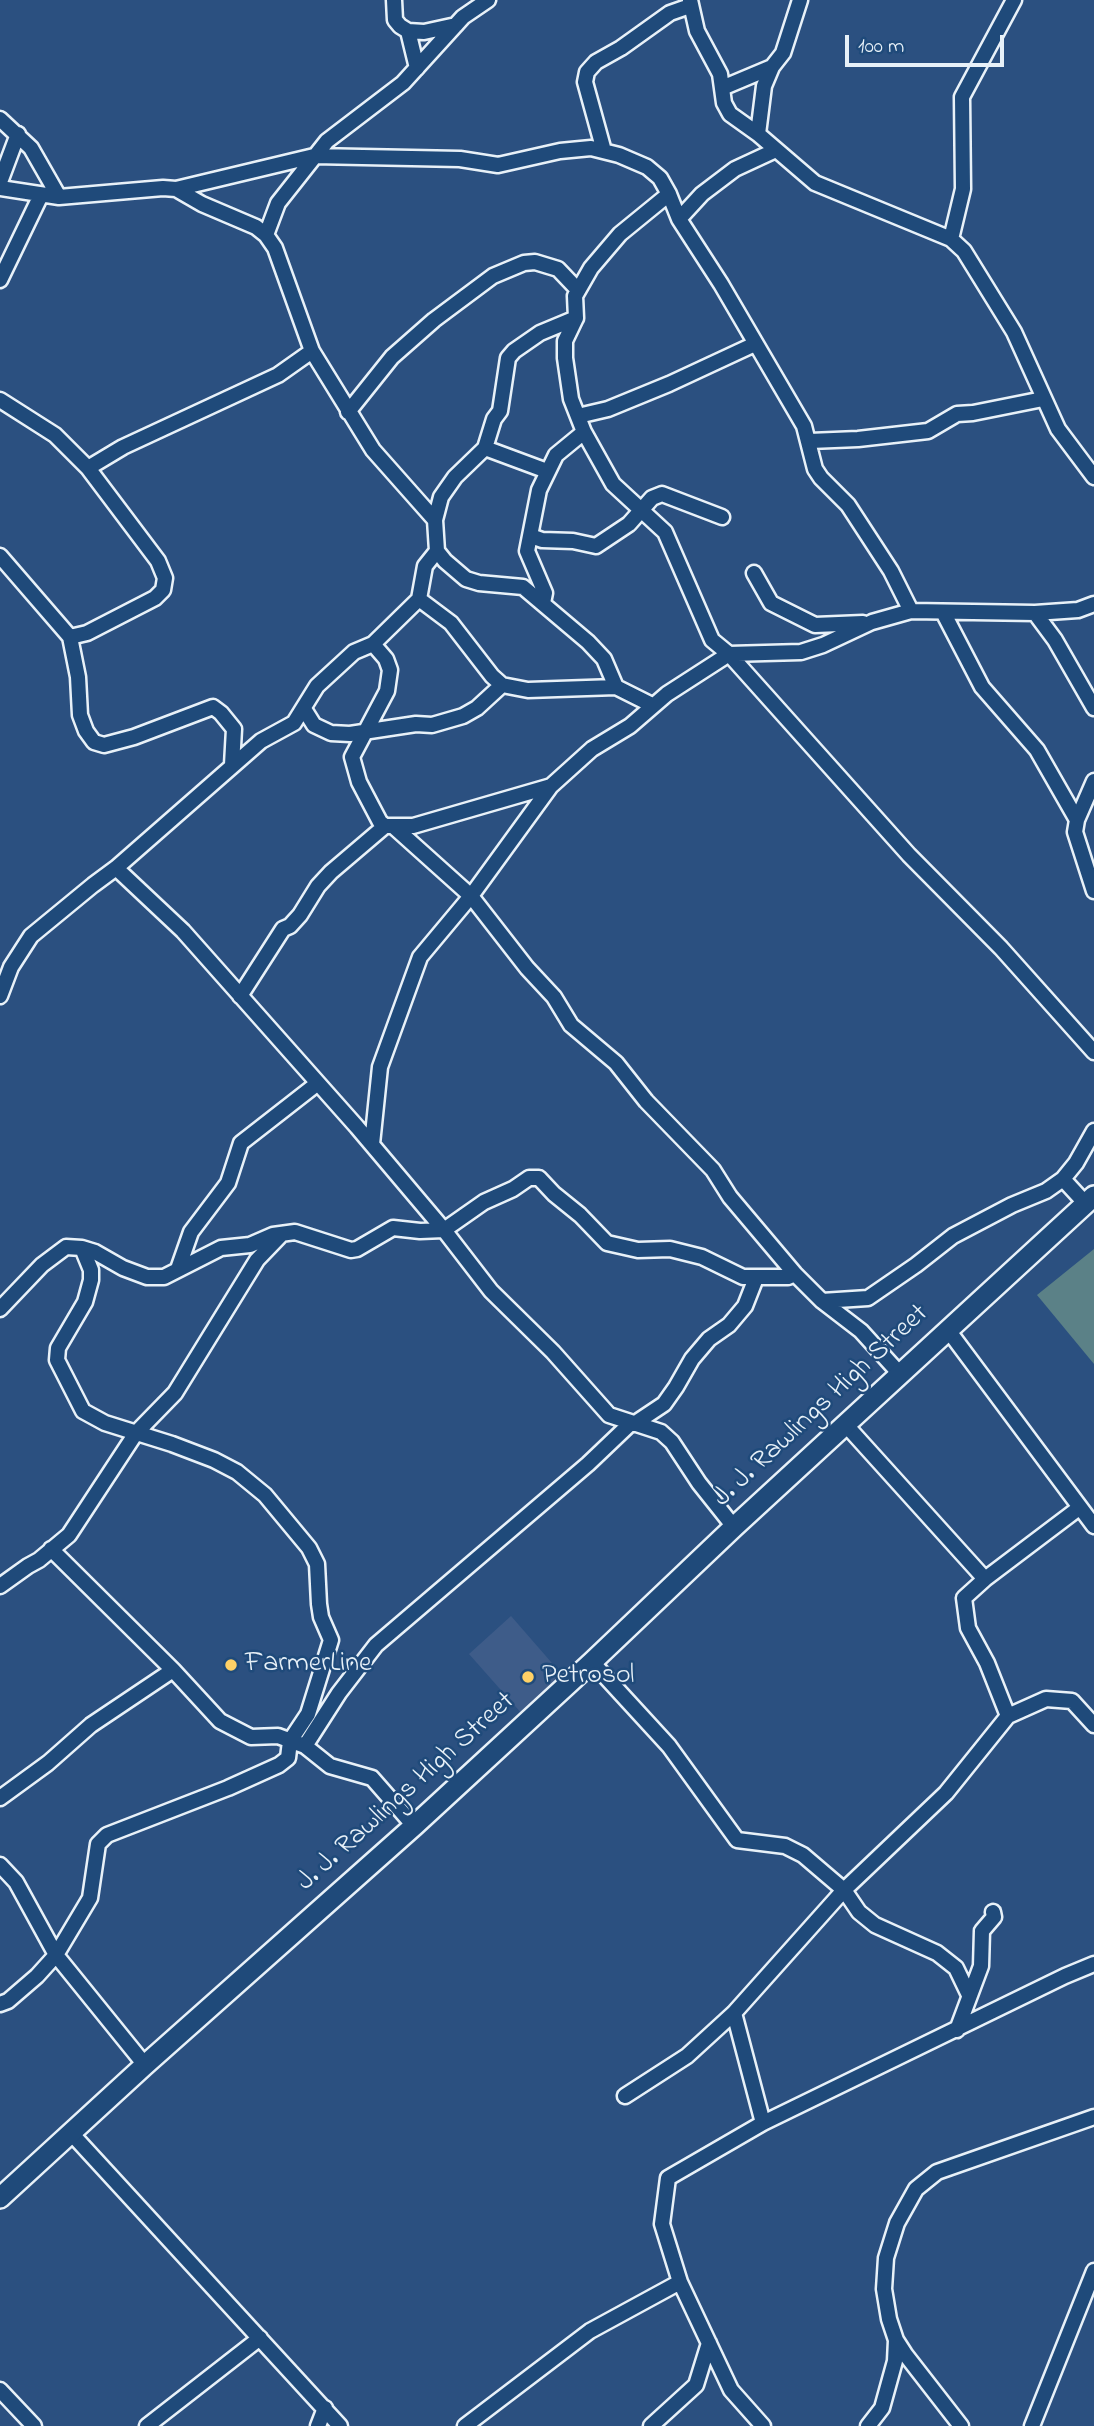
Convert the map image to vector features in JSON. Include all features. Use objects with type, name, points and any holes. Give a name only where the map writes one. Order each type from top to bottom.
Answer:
[{"type":"main road","name":"J. J. Rawlings High Street","points":[[0,2198],[145,2064],[414,1826],[845,1424],[1090,1200]]},
{"type":"street","points":[[394,0],[395,20],[408,31],[424,32],[456,25]]},
{"type":"street","points":[[266,235],[278,203],[327,141],[403,83],[464,17],[488,0]]},
{"type":"street","points":[[758,134],[764,86],[772,67],[783,52],[800,0]]},
{"type":"street","points":[[951,239],[963,189],[962,97],[1014,0]]},
{"type":"street","points":[[604,152],[585,82],[587,72],[596,62],[621,48],[670,13],[690,3],[697,31],[720,74],[724,103],[730,114],[758,134],[815,183],[951,239],[964,251],[1014,331],[1058,429],[1094,477]]},
{"type":"street","points":[[408,31],[417,68]]},
{"type":"street","points":[[722,89],[772,67]]},
{"type":"street","points":[[0,119],[31,148],[59,197]]},
{"type":"street","points":[[0,182],[18,134]]},
{"type":"street","points":[[0,188],[59,197],[176,189],[314,156],[460,159],[498,165],[560,151],[591,148],[647,167],[660,178],[679,219],[721,284],[804,426],[821,478],[848,505],[891,571],[911,611]]},
{"type":"street","points":[[679,219],[702,194],[735,169],[776,150]]},
{"type":"street","points":[[176,189],[202,204],[256,227],[266,235],[275,248],[312,351],[348,412],[373,450],[435,520]]},
{"type":"street","points":[[669,194],[620,234],[591,268],[575,296],[576,318],[565,341],[565,358],[571,399],[584,432],[613,484],[665,532],[712,640],[729,654],[909,855],[1001,948],[1094,1052]]},
{"type":"street","points":[[0,279],[41,195]]},
{"type":"street","points":[[348,412],[392,357],[434,320],[493,276],[524,263],[535,262],[558,269],[579,290]]},
{"type":"street","points":[[576,318],[540,333],[508,358],[500,411],[494,419],[485,448],[455,477],[441,497],[435,520],[437,551],[444,561],[466,579],[479,583],[523,587],[589,642],[604,659],[616,687]]},
{"type":"street","points":[[578,416],[608,409],[755,344]]},
{"type":"street","points":[[88,468],[123,447],[278,375],[312,351]]},
{"type":"street","points":[[810,441],[928,431],[957,414],[1043,399]]},
{"type":"street","points":[[0,400],[55,435],[88,468],[158,562],[165,578],[163,590],[155,598],[87,633],[70,637]]},
{"type":"street","points":[[543,603],[545,593],[527,551],[539,490],[556,455],[584,432]]},
{"type":"street","points":[[485,448],[547,471]]},
{"type":"street","points":[[531,536],[542,540],[573,541],[596,546],[629,524],[652,498],[662,494],[722,517]]},
{"type":"street","points":[[414,495],[441,497]]},
{"type":"street","points":[[0,996],[11,967],[31,936],[116,868],[232,765],[270,735],[294,723],[317,686],[354,652],[373,645],[419,598],[425,566],[437,551]]},
{"type":"street","points":[[0,556],[70,637],[78,677],[80,715],[94,743],[104,745],[134,737],[214,707],[234,729],[254,738],[270,735]]},
{"type":"street","points":[[754,573],[771,603],[815,625],[872,622]]},
{"type":"street","points":[[419,598],[451,623],[502,685],[527,690],[616,687],[652,705]]},
{"type":"street","points":[[372,1144],[380,1067],[420,957],[471,896],[551,786],[592,749],[630,726],[652,705],[729,654],[802,652],[872,622],[911,611],[1035,613],[1078,610],[1094,604]]},
{"type":"street","points":[[943,612],[982,687],[1037,750],[1077,820]]},
{"type":"street","points":[[1035,613],[1055,640],[1094,708]]},
{"type":"street","points":[[815,625],[823,645]]},
{"type":"street","points":[[373,645],[386,659],[390,670],[387,691],[352,757],[359,782],[380,822],[389,826],[471,896],[527,968],[554,997],[571,1025],[616,1063],[646,1101],[713,1170],[730,1197],[796,1274],[822,1301],[861,1331],[900,1374]]},
{"type":"street","points":[[304,709],[314,724],[331,733],[350,734],[416,724],[432,725],[463,716],[477,708],[502,685]]},
{"type":"street","points":[[232,765],[234,729]]},
{"type":"street","points":[[1094,781],[1077,820],[1075,832],[1094,891]]},
{"type":"street","points":[[240,996],[283,929],[290,926],[300,915],[318,886],[331,872],[389,826],[413,825],[551,786]]},
{"type":"street","points":[[116,868],[183,931],[372,1144],[491,1291],[553,1352],[594,1401],[609,1415],[661,1432],[672,1442],[699,1483],[734,1527]]},
{"type":"street","points":[[178,1269],[191,1232],[228,1183],[241,1143],[317,1083]]},
{"type":"street","points":[[822,1301],[868,1298],[953,1236],[1046,1191],[1063,1179],[1076,1163],[1094,1131]]},
{"type":"street","points":[[0,1309],[56,1253],[66,1247],[82,1248],[147,1277],[164,1277],[221,1248],[250,1245],[273,1235],[295,1232],[351,1250],[360,1248],[398,1227],[420,1231],[444,1230],[484,1202],[513,1189],[529,1178],[539,1178],[607,1243],[638,1250],[670,1250],[702,1257],[743,1277],[788,1277],[796,1274]]},
{"type":"street","points":[[1063,1179],[1090,1200]]},
{"type":"street","points":[[0,1586],[39,1560],[69,1535],[136,1433],[175,1392],[257,1260],[282,1234]]},
{"type":"street","points":[[82,1248],[91,1270],[91,1280],[85,1302],[58,1348],[57,1360],[83,1411],[106,1423],[183,1448],[237,1472],[265,1495],[288,1520],[313,1556],[318,1573],[321,1617],[331,1640],[298,1743]]},
{"type":"street","points":[[91,1270],[109,1259]]},
{"type":"street","points":[[0,2004],[8,2001],[37,1976],[56,1955],[90,1898],[97,1844],[107,1835],[228,1788],[279,1765],[288,1758],[376,1645],[633,1423],[664,1404],[692,1359],[709,1339],[729,1325],[745,1306],[756,1278]]},
{"type":"street","points":[[948,1330],[1094,1525]]},
{"type":"street","points":[[845,1424],[985,1579]]},
{"type":"street","points":[[1008,1716],[987,1663],[968,1629],[964,1598],[1079,1508]]},
{"type":"street","points":[[51,1549],[173,1670],[220,1721],[251,1737],[278,1736],[298,1743],[330,1766],[372,1778],[414,1826]]},
{"type":"street","points":[[592,1662],[669,1746],[737,1840],[785,1846],[803,1855],[844,1890],[859,1912],[875,1925],[937,1953],[956,1968],[969,1995]]},
{"type":"street","points":[[0,1798],[48,1763],[91,1726],[173,1670]]},
{"type":"street","points":[[625,2096],[687,2056],[734,2013],[844,1890],[946,1793],[1008,1716],[1046,1699],[1072,1701],[1094,1725]]},
{"type":"street","points":[[0,1865],[16,1882],[56,1955],[145,2064]]},
{"type":"street","points":[[957,2030],[981,1966],[982,1931],[993,1917],[993,1912]]},
{"type":"street","points":[[763,2426],[731,2390],[680,2282],[663,2224],[667,2178],[762,2123],[1094,1964]]},
{"type":"street","points":[[956,1968],[981,1966]]},
{"type":"street","points":[[734,2013],[762,2123]]},
{"type":"street","points":[[961,2426],[896,2340],[889,2319],[884,2289],[886,2258],[897,2223],[916,2189],[937,2172],[1094,2117]]},
{"type":"street","points":[[71,2133],[340,2426]]},
{"type":"street","points":[[1032,2426],[1094,2271]]},
{"type":"street","points":[[465,2426],[590,2331],[680,2282]]},
{"type":"street","points":[[146,2426],[260,2338]]},
{"type":"street","points":[[868,2426],[882,2408],[895,2361],[896,2340]]},
{"type":"street","points":[[651,2426],[696,2385],[709,2343]]},
{"type":"street","points":[[0,2390],[34,2426]]},
{"type":"street","points":[[318,2426],[325,2409]]},
{"type":"shaded area","points":[[511,1616],[565,1678],[523,1715],[469,1654]]},
{"type":"green space","points":[[1094,1249],[1094,1364],[1037,1295]]},
{"type":"place","name":"FarmerLine","points":[[231,1665]]},
{"type":"place","name":"Petrosol","points":[[528,1677]]}]
